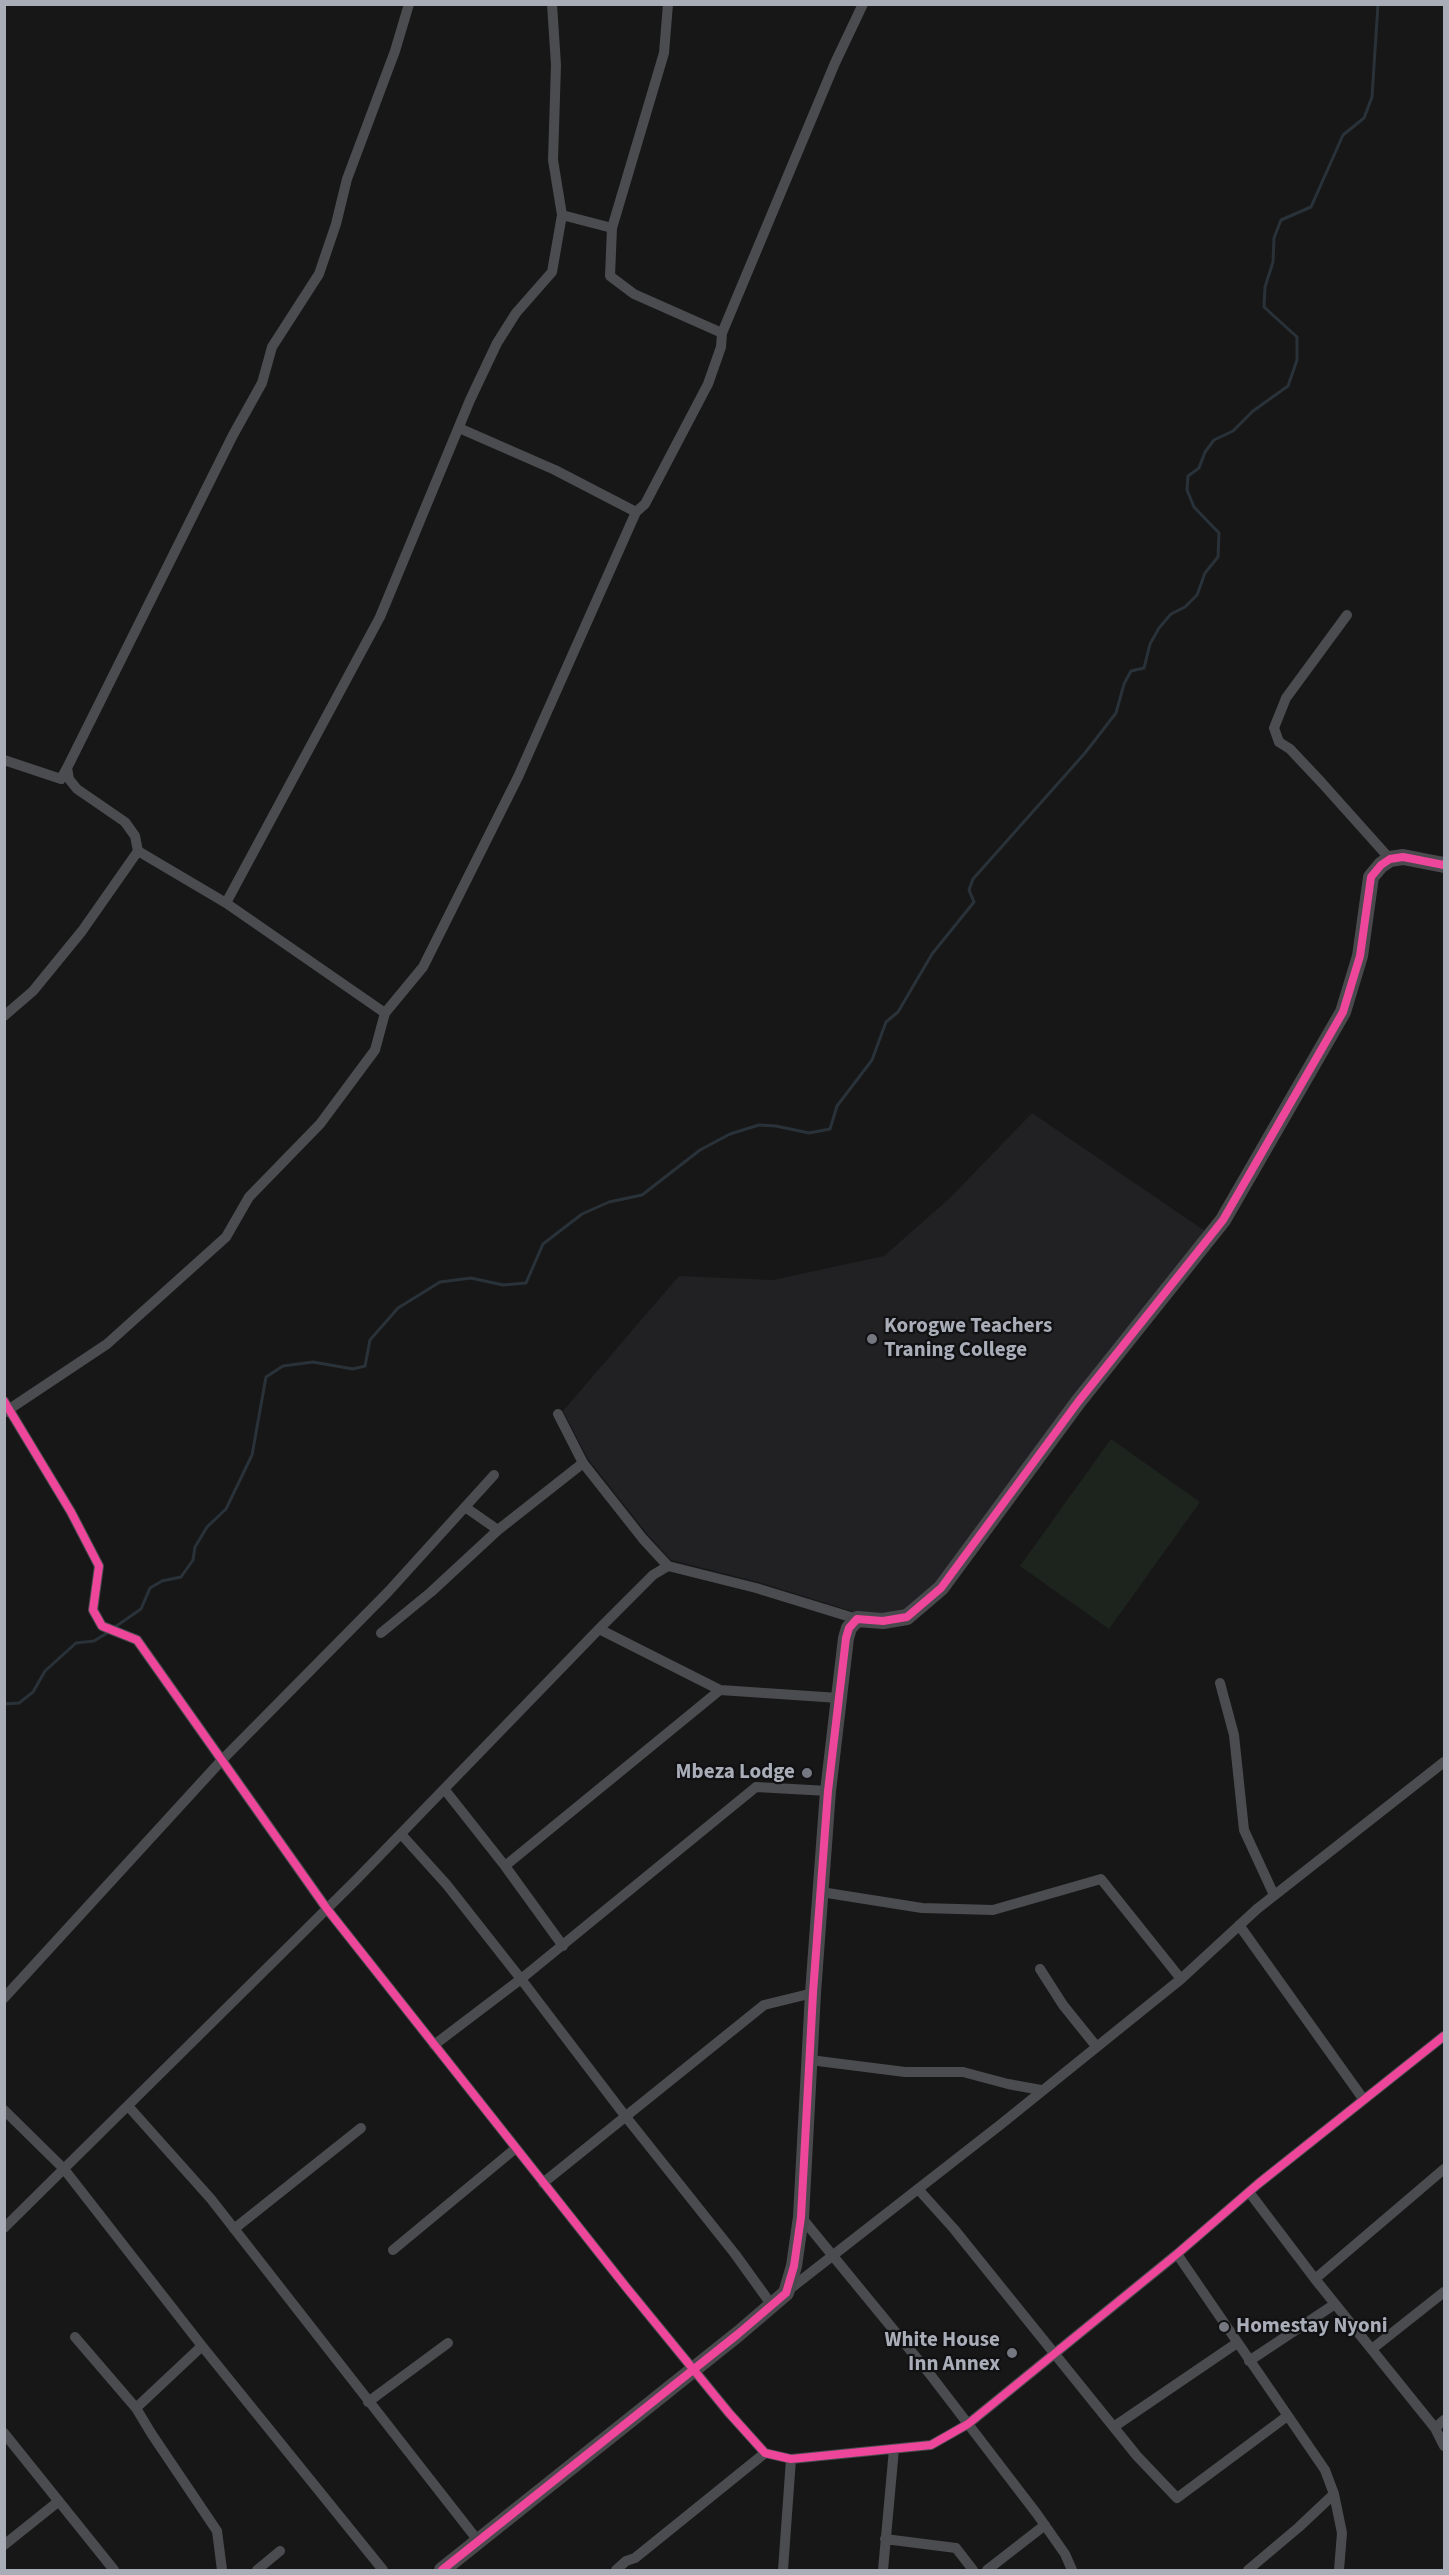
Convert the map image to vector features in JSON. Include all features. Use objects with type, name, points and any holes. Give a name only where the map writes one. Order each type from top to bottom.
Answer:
[{"type":"street","points":[[4,760],[61,779],[67,768],[233,435],[262,383],[272,347],[319,274],[336,224],[347,179],[395,51],[409,4]]},
{"type":"street","points":[[226,903],[380,616],[497,343],[516,313],[552,272],[562,214],[552,160],[556,65],[552,4]]},
{"type":"street","points":[[668,4],[664,53],[612,228],[610,276],[634,294],[722,333]]},
{"type":"street","points":[[863,4],[835,63],[722,333],[722,347],[708,384],[645,504],[636,512],[518,777],[423,967],[385,1013],[375,1050],[320,1124],[249,1197],[226,1237],[107,1344],[6,1407],[71,1512],[99,1566],[93,1610],[102,1626],[137,1640],[327,1909],[543,2183],[729,2413],[765,2453],[791,2459],[931,2445],[968,2424],[1177,2254],[1249,2192],[1444,2036]]},
{"type":"street","points":[[562,214],[612,228]]},
{"type":"street","points":[[459,428],[555,470],[636,512]]},
{"type":"street","points":[[1347,615],[1286,698],[1274,728],[1279,742],[1290,749],[1390,859]]},
{"type":"street","points":[[4,1016],[33,991],[75,940],[138,851],[135,836],[125,822],[77,789],[69,778],[67,768]]},
{"type":"street","points":[[138,851],[226,903],[385,1013]]},
{"type":"street","points":[[558,1414],[582,1463],[643,1539],[668,1566],[756,1588],[857,1619],[883,1620],[908,1617],[941,1588],[1078,1402],[1223,1220],[1343,1012],[1360,956],[1371,877],[1381,865],[1390,859],[1403,857],[1444,865]]},
{"type":"street","points":[[381,1633],[431,1592],[498,1530],[582,1463]]},
{"type":"street","points":[[4,1998],[221,1761],[388,1592],[494,1476]]},
{"type":"street","points":[[465,1507],[498,1530]]},
{"type":"street","points":[[4,2228],[327,1909],[653,1575],[668,1566]]},
{"type":"street","points":[[786,2293],[794,2266],[801,2217],[813,1993],[828,1791],[846,1638],[849,1628],[857,1619]]},
{"type":"street","points":[[599,1629],[720,1690],[839,1698]]},
{"type":"street","points":[[1220,1683],[1234,1735],[1244,1830],[1274,1895]]},
{"type":"street","points":[[505,1866],[720,1690]]},
{"type":"street","points":[[444,2570],[738,2334],[771,2304],[1181,1979],[1274,1895],[1442,1767]]},
{"type":"street","points":[[434,2045],[563,1946],[756,1787],[828,1791]]},
{"type":"street","points":[[445,1790],[505,1866],[563,1946]]},
{"type":"street","points":[[401,1834],[447,1885],[735,2254],[771,2304]]},
{"type":"street","points":[[821,1892],[922,1908],[993,1910],[1101,1879],[1181,1979]]},
{"type":"street","points":[[1239,1925],[1364,2100]]},
{"type":"street","points":[[1040,1969],[1063,2005],[1096,2046]]},
{"type":"street","points":[[543,2183],[764,2005],[813,1993]]},
{"type":"street","points":[[810,2060],[905,2072],[963,2072],[1041,2090]]},
{"type":"street","points":[[128,2106],[211,2199],[368,2403],[479,2542]]},
{"type":"street","points":[[4,2110],[64,2169],[202,2346],[383,2571]]},
{"type":"street","points":[[234,2229],[360,2128]]},
{"type":"street","points":[[393,2250],[516,2148]]},
{"type":"street","points":[[1315,2279],[1444,2169]]},
{"type":"street","points":[[918,2189],[1115,2426],[1137,2456],[1177,2498],[1286,2417]]},
{"type":"street","points":[[1249,2192],[1315,2279],[1435,2428],[1444,2446]]},
{"type":"street","points":[[801,2217],[968,2424],[1045,2525],[1065,2554],[1072,2571]]},
{"type":"street","points":[[1177,2254],[1286,2417],[1325,2470],[1334,2494],[1342,2533],[1339,2571]]},
{"type":"street","points":[[1372,2349],[1444,2292]]},
{"type":"street","points":[[1249,2361],[1335,2304]]},
{"type":"street","points":[[75,2337],[136,2408],[217,2531],[222,2571]]},
{"type":"street","points":[[368,2403],[448,2343]]},
{"type":"street","points":[[1115,2426],[1237,2343]]},
{"type":"street","points":[[136,2408],[202,2346]]},
{"type":"street","points":[[1435,2428],[1444,2420]]},
{"type":"street","points":[[4,2433],[114,2571]]},
{"type":"street","points":[[883,2571],[894,2449]]},
{"type":"street","points":[[616,2571],[765,2453]]},
{"type":"street","points":[[783,2571],[791,2459]]},
{"type":"street","points":[[1248,2571],[1334,2494]]},
{"type":"street","points":[[4,2545],[59,2501]]},
{"type":"street","points":[[987,2571],[1045,2525]]},
{"type":"street","points":[[885,2539],[956,2548],[973,2571]]},
{"type":"street","points":[[257,2571],[280,2551]]},
{"type":"shaded area","name":"Korogwe Teachers Traning College","points":[[1032,1113],[1205,1231],[936,1583],[905,1611],[855,1612],[758,1582],[671,1560],[648,1535],[588,1459],[563,1411],[679,1276],[773,1280],[884,1256],[950,1198]]},
{"type":"shaded area","points":[[1111,1439],[1200,1502],[1109,1629],[1020,1566]]},
{"type":"waterway","points":[[115,1627],[141,1609],[150,1588],[162,1581],[181,1577],[193,1560],[195,1547],[207,1527],[226,1509],[252,1455],[266,1377],[283,1366],[313,1362],[353,1369],[365,1366],[370,1340],[398,1308],[440,1282],[471,1278],[503,1285],[526,1283],[543,1244],[582,1214],[609,1202],[642,1195],[700,1150],[730,1134],[759,1125],[809,1133],[830,1129],[837,1106],[872,1060],[886,1022],[898,1012],[932,954],[974,902],[969,890],[973,879],[1085,753],[1116,713],[1124,684],[1131,671],[1144,668],[1150,644],[1159,628],[1171,614],[1185,607],[1197,595],[1205,573],[1218,557],[1219,533],[1194,507],[1187,490],[1188,476],[1199,468],[1205,452],[1214,440],[1233,431],[1253,411],[1288,386],[1297,360],[1297,337],[1264,307],[1265,287],[1273,262],[1274,238],[1281,220],[1311,207],[1343,135],[1364,118],[1372,97],[1378,4]]},
{"type":"waterway","points":[[4,1704],[19,1703],[33,1692],[45,1671],[76,1643],[94,1641],[107,1633]]},
{"type":"cycle path","points":[[442,2570],[738,2334],[786,2293],[794,2266],[801,2217],[813,1993],[828,1791],[849,1628],[857,1619],[883,1621],[907,1617],[941,1588],[1078,1402],[1223,1220],[1343,1012],[1360,956],[1371,877],[1381,865],[1390,859],[1403,857],[1444,865]]},
{"type":"cycle path","points":[[4,1401],[71,1512],[99,1566],[93,1610],[102,1626],[137,1640],[327,1909],[626,2287],[729,2413],[765,2453],[791,2459],[931,2445],[968,2424],[1177,2254],[1258,2184],[1444,2036]]},
{"type":"place","name":"Korogwe Teachers Traning College","points":[[872,1339]]},
{"type":"place","name":"Mbeza Lodge","points":[[807,1773]]},
{"type":"place","name":"Homestay Nyoni","points":[[1224,2327]]},
{"type":"place","name":"White House Inn Annex","points":[[1012,2353]]}]
